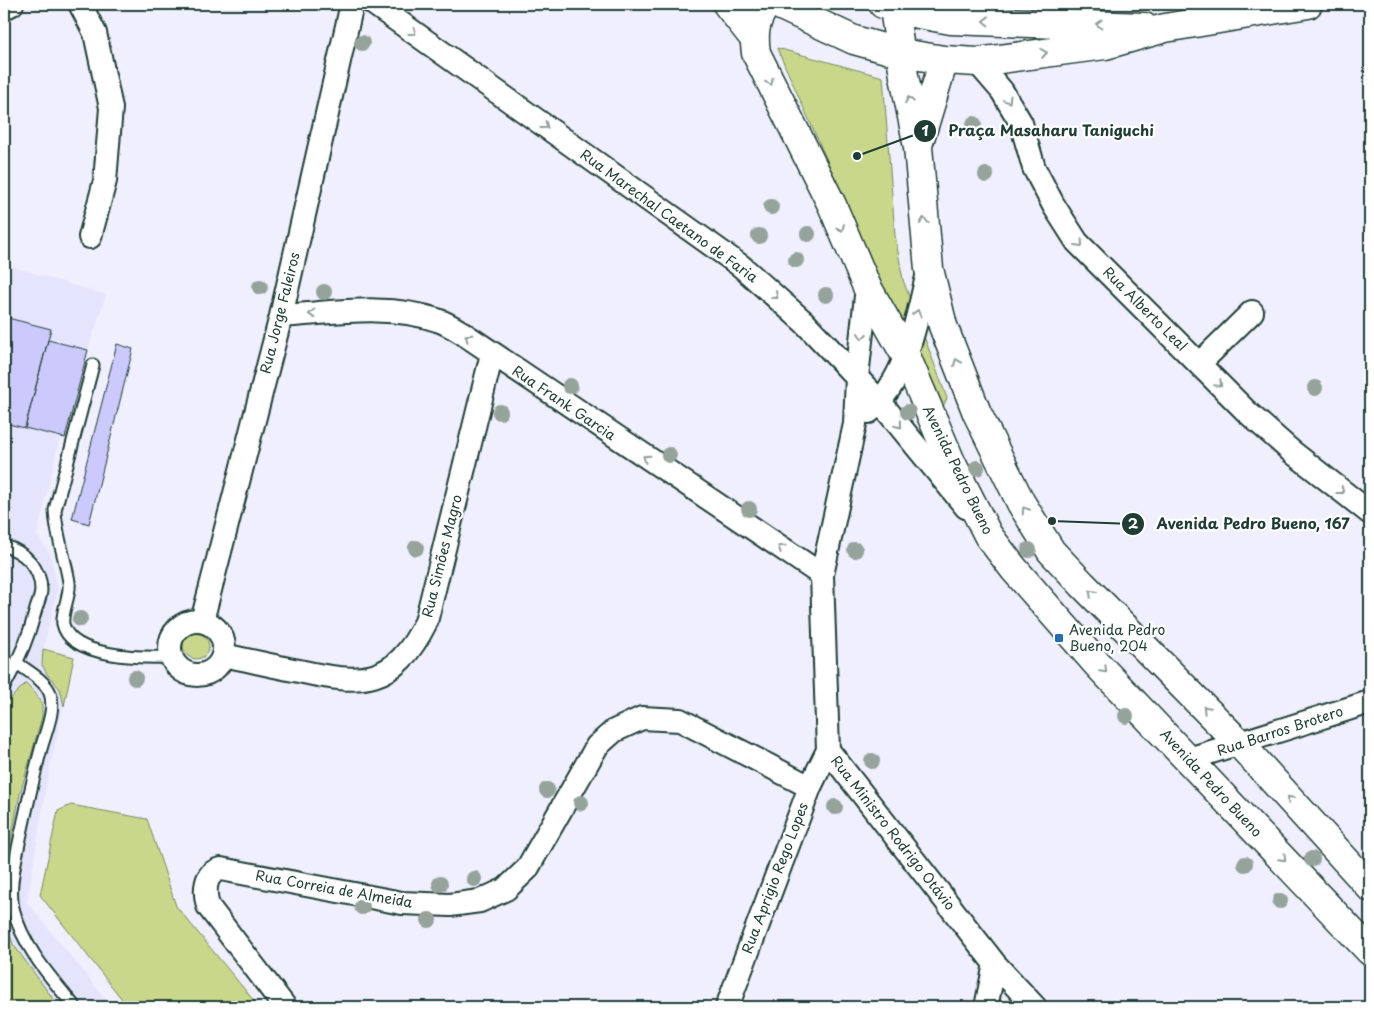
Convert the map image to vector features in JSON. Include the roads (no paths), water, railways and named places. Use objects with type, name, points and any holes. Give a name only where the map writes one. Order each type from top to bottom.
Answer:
[{"type":"main road","points":[[727,4],[753,37]]},
{"type":"main road","points":[[753,37],[758,17],[766,4]]},
{"type":"main road","points":[[778,4],[854,40],[901,53],[944,60],[977,62],[1105,45],[1165,28],[1202,13],[1308,4]]},
{"type":"main road","points":[[1165,28],[1052,22],[952,20],[888,6],[901,53],[918,147],[929,269],[943,326],[977,413],[1020,503],[1052,551],[1082,584],[1240,744],[1370,887]]},
{"type":"main road","name":"Avenida Pedro Bueno","points":[[753,37],[756,53],[832,205],[867,287],[906,356],[951,462],[988,535],[1014,569],[1098,664],[1370,951]]},
{"type":"main road","points":[[918,147],[944,60]]},
{"type":"street","points":[[4,8],[12,4]]},
{"type":"street","points":[[80,4],[95,33],[111,108],[105,181],[90,237]]},
{"type":"street","name":"Rua Jorge Faleiros","points":[[202,621],[280,316],[352,4]]},
{"type":"street","name":"Rua Marechal Caetano de Faria","points":[[374,4],[741,266],[804,322],[880,402],[988,535]]},
{"type":"street","name":"Rua Alberto Leal","points":[[977,62],[1002,90],[1021,122],[1034,168],[1054,206],[1077,242],[1247,412],[1291,451],[1370,513]]},
{"type":"street","points":[[855,424],[880,402],[897,376],[906,356],[929,269]]},
{"type":"street","name":"Rua Ministro Rodrigo Otávio","points":[[867,287],[857,378],[855,424],[822,575],[828,750],[995,964],[1035,1007]]},
{"type":"street","name":"Rua Frank Garcia","points":[[280,316],[382,310],[420,314],[440,320],[464,334],[822,575]]},
{"type":"street","points":[[1199,364],[1252,312]]},
{"type":"street","name":"Rua Simões Magro","points":[[223,655],[334,678],[362,679],[378,675],[405,656],[426,622],[492,354]]},
{"type":"street","points":[[191,621],[202,621],[211,624],[222,637],[223,655],[219,664],[212,671],[192,675],[183,672],[176,665],[171,657],[169,646],[173,634],[180,626],[191,621]]},
{"type":"street","name":"Rua Barros Brotero","points":[[1189,759],[1370,702]]},
{"type":"street","name":"Rua Correia de Almeida","points":[[285,1007],[208,906],[205,895],[208,880],[212,873],[221,869],[402,903],[450,905],[480,901],[506,889],[527,869],[597,746],[614,731],[642,718],[680,720],[810,787]]},
{"type":"street","name":"Rua Aprigio Rego Lopes","points":[[727,1007],[810,787],[828,750]]},
{"type":"street","points":[[986,1007],[995,964]]},
{"type":"lane","points":[[93,364],[55,510],[56,528],[69,584],[63,623],[70,637],[77,643],[107,654],[149,658],[171,657]]},
{"type":"lane","points":[[4,546],[12,548],[32,563],[40,580],[41,591],[30,632],[4,687]]},
{"type":"lane","points":[[17,663],[42,682],[50,692],[52,702],[50,718],[28,798],[13,873],[13,907],[19,928],[34,952],[75,1007]]},
{"type":"place","name":"Praça Masaharu Taniguchi","points":[[857,156]]},
{"type":"place","name":"Avenida Pedro Bueno, 167","points":[[1052,521]]},
{"type":"place","name":"Avenida Pedro Bueno, 204","points":[[1059,638]]}]
